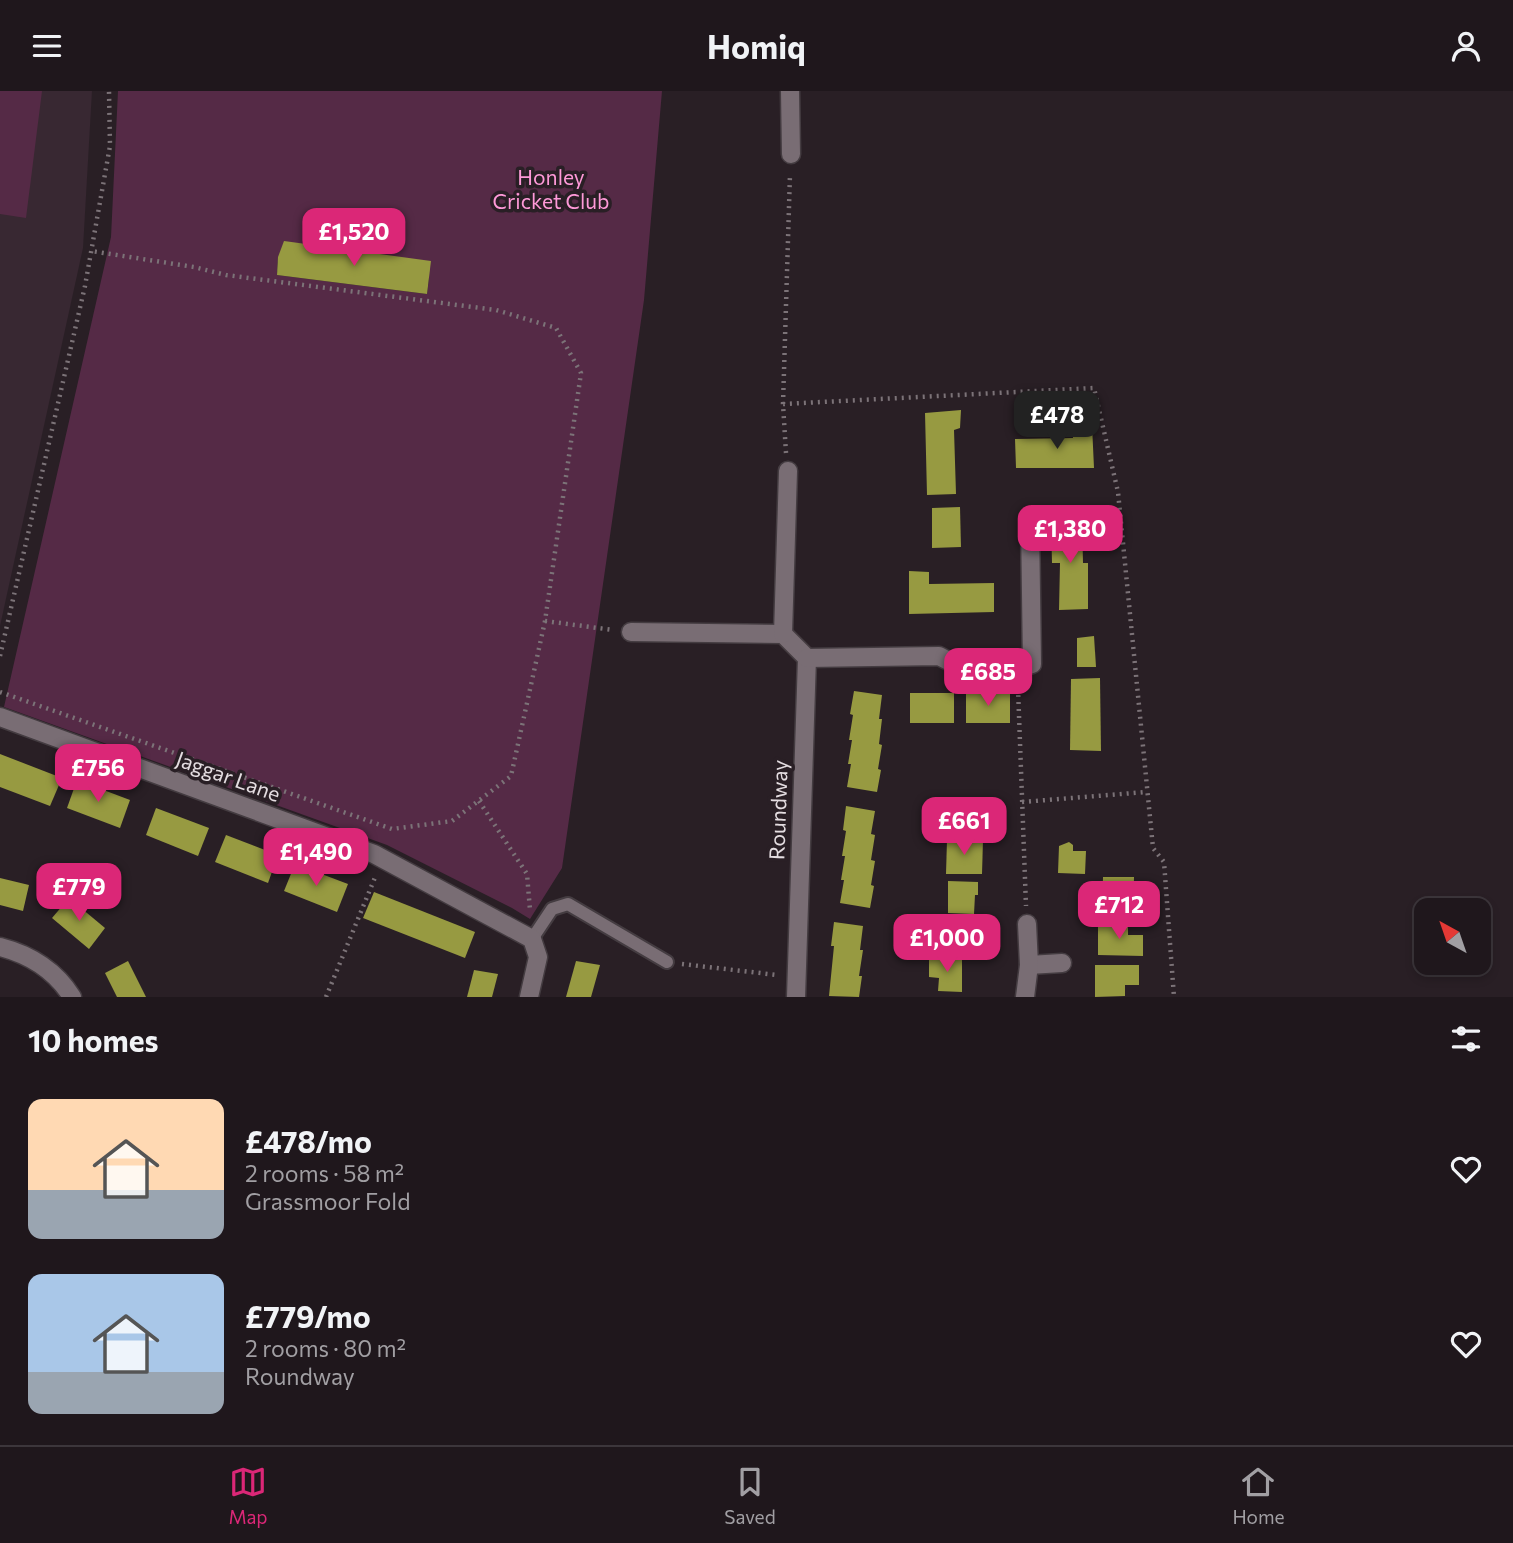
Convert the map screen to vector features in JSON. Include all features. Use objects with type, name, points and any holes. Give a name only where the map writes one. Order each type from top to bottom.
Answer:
[{"type":"street","points":[[790,91],[791,153]]},
{"type":"street","points":[[783,634],[788,471]]},
{"type":"street","points":[[631,632],[783,634],[807,658],[939,656],[985,680],[1032,664],[1030,523]]},
{"type":"street","name":"Roundway","points":[[796,997],[807,658]]},
{"type":"street","name":"Jaggar Lane","points":[[0,717],[382,859],[532,939]]},
{"type":"street","points":[[1025,997],[1030,965],[1027,925]]},
{"type":"street","points":[[529,997],[538,957],[532,939]]},
{"type":"street","points":[[0,947],[37,961],[63,983],[72,997]]},
{"type":"street","points":[[1030,965],[1062,963]]},
{"type":"lane","points":[[532,939],[552,909],[568,904],[667,962]]},
{"type":"path","points":[[0,656],[92,251],[110,146],[109,91]]},
{"type":"path","points":[[783,404],[791,153]]},
{"type":"path","points":[[0,692],[392,829],[452,821],[511,776],[545,621],[581,373],[556,328],[496,310],[226,275],[194,267],[92,251]]},
{"type":"path","points":[[545,621],[631,632]]},
{"type":"path","points":[[1017,670],[1027,925]]},
{"type":"path","points":[[1022,802],[1147,792]]},
{"type":"path","points":[[479,801],[527,874],[532,939]]},
{"type":"path","points":[[326,997],[382,859]]},
{"type":"path","points":[[667,962],[796,978]]},
{"type":"shaded area","points":[[0,91],[92,91],[83,248],[0,626]]},
{"type":"green space","points":[[0,91],[42,91],[26,218],[0,214]]},
{"type":"green space","name":"Honley Cricket Club","points":[[118,91],[662,91],[644,300],[562,868],[530,919],[387,845],[4,707],[111,237]],"holes":[[[278,258],[429,278],[427,294],[277,275]]]},
{"type":"building","points":[[284,241],[431,261],[427,294],[277,275],[278,257]]},
{"type":"building","points":[[961,410],[960,428],[954,430],[956,494],[927,495],[925,413]]},
{"type":"building","points":[[1092,425],[1094,468],[1016,468],[1015,439],[1073,438],[1072,426]]},
{"type":"building","points":[[960,507],[961,547],[932,548],[932,508]]},
{"type":"building","points":[[1082,521],[1083,563],[1088,563],[1088,609],[1059,610],[1060,563],[1052,563],[1051,522]]},
{"type":"building","points":[[909,571],[929,572],[929,584],[994,583],[994,612],[909,614]]},
{"type":"building","points":[[1094,636],[1096,667],[1077,667],[1077,638]]},
{"type":"building","points":[[1100,678],[1101,751],[1070,750],[1071,679]]},
{"type":"building","points":[[854,691],[882,695],[879,744],[882,745],[878,769],[881,770],[877,792],[847,787],[852,740],[849,740],[853,715],[850,714]]},
{"type":"building","points":[[910,693],[954,693],[954,723],[910,723]]},
{"type":"building","points":[[966,693],[1010,693],[1010,723],[966,723]]},
{"type":"building","points":[[0,754],[62,778],[50,806],[0,787]]},
{"type":"building","points":[[77,780],[130,800],[120,828],[67,808]]},
{"type":"building","points":[[846,806],[875,811],[871,834],[875,835],[871,860],[875,861],[871,885],[874,886],[870,908],[840,903],[844,880],[841,880],[845,856],[842,856]]},
{"type":"building","points":[[156,808],[209,828],[198,856],[146,835]]},
{"type":"building","points":[[226,835],[278,855],[268,883],[215,862]]},
{"type":"building","points":[[947,840],[983,840],[982,874],[946,874]]},
{"type":"building","points":[[1069,842],[1073,845],[1073,851],[1086,851],[1085,874],[1058,873],[1059,846]]},
{"type":"building","points":[[295,864],[348,884],[337,912],[284,891]]},
{"type":"building","points":[[1103,877],[1134,877],[1133,914],[1102,914]]},
{"type":"building","points":[[0,878],[29,885],[23,911],[0,905]]},
{"type":"building","points":[[948,881],[978,882],[974,914],[948,913]]},
{"type":"building","points":[[374,892],[475,932],[465,958],[363,918]]},
{"type":"building","points":[[69,898],[105,928],[89,949],[52,918]]},
{"type":"building","points":[[943,920],[987,920],[987,952],[952,951],[952,938],[942,938]]},
{"type":"building","points":[[834,922],[863,926],[859,997],[829,996]]},
{"type":"building","points":[[1128,923],[1128,935],[1143,935],[1143,956],[1098,955],[1098,924]]},
{"type":"building","points":[[929,959],[962,959],[962,992],[938,991],[939,978],[929,977]]},
{"type":"building","points":[[128,961],[146,997],[117,997],[105,973]]},
{"type":"building","points":[[576,961],[600,965],[591,997],[566,997]]},
{"type":"building","points":[[1095,965],[1139,965],[1139,985],[1125,985],[1125,996],[1095,997]]},
{"type":"building","points":[[474,970],[498,974],[492,997],[467,997]]}]
